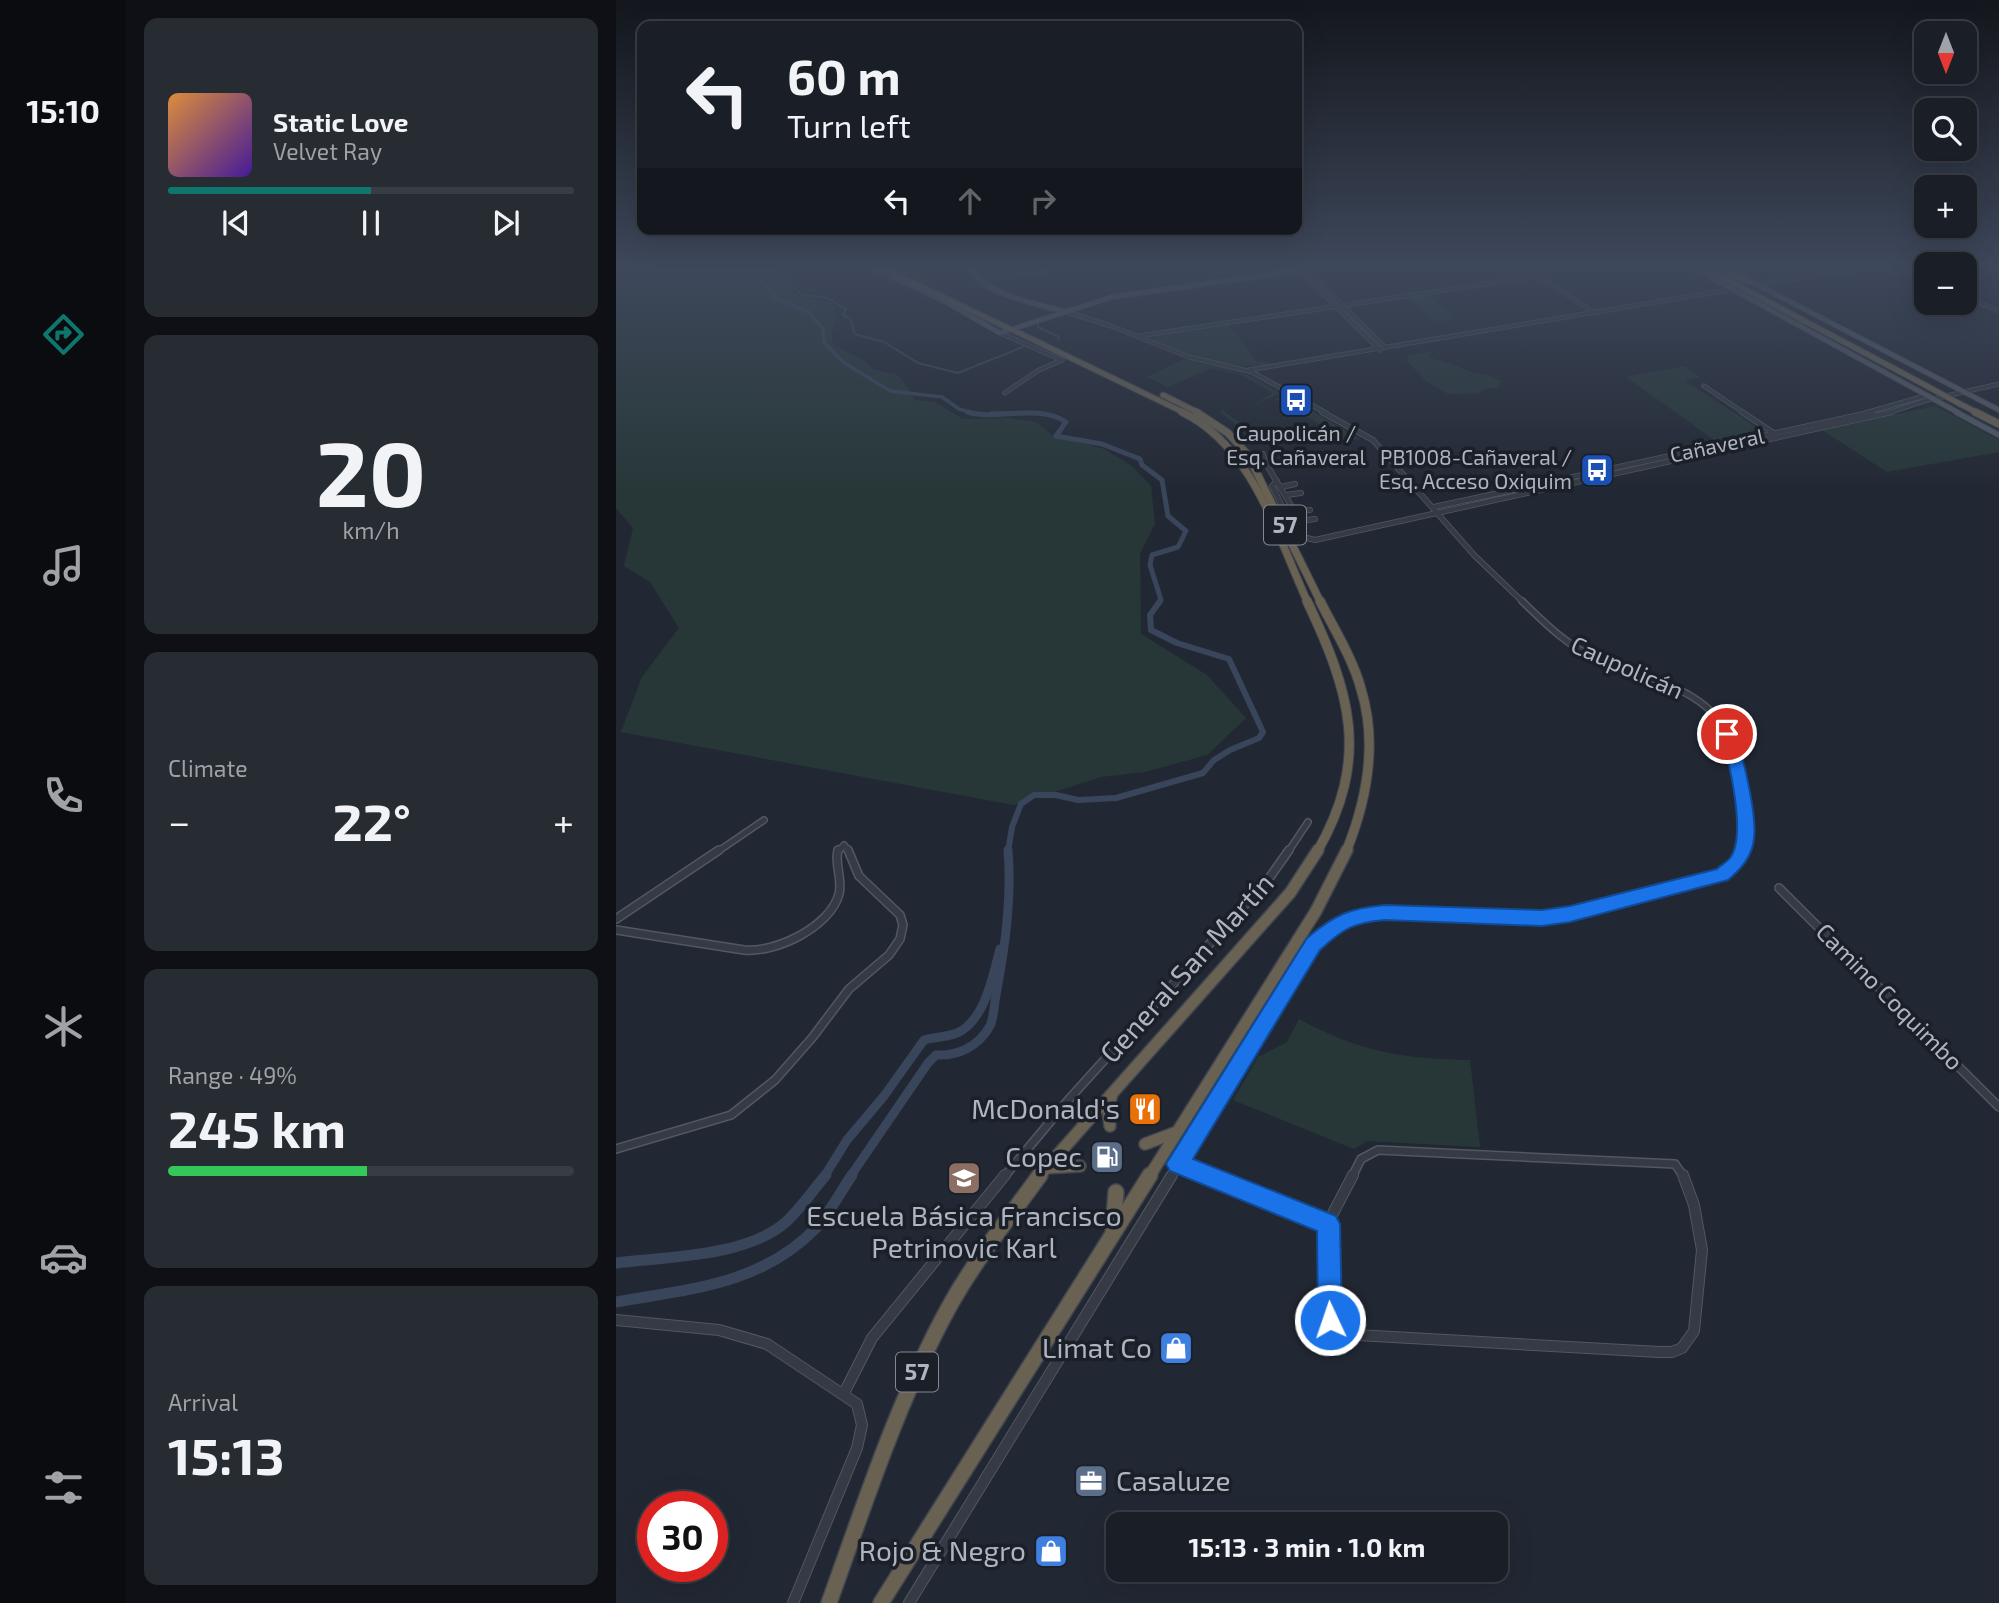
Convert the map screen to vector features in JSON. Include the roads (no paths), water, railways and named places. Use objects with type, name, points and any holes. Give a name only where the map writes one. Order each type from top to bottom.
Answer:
[{"type":"highway","name":"57","points":[[829,1603],[875,1474],[926,1353],[974,1266],[1045,1168],[1278,909],[1312,862],[1331,823],[1344,786],[1350,746],[1348,710],[1341,677],[1246,470],[1231,447],[1213,430],[1191,416],[1048,343]]},
{"type":"highway","name":"57","points":[[881,1603],[1316,911],[1350,847],[1365,802],[1370,772],[1370,737],[1366,707],[1350,661],[1258,468],[1241,444],[1196,411],[1051,343]]},
{"type":"highway","points":[[1845,343],[1999,424]]},
{"type":"highway","points":[[1861,343],[1999,418]]},
{"type":"highway","points":[[1110,1126],[1108,1109],[1113,1090]]},
{"type":"highway","points":[[1145,1144],[1177,1131]]},
{"type":"highway","points":[[1045,1168],[1080,1166]]},
{"type":"highway","points":[[1111,1236],[1116,1192]]},
{"type":"main road","points":[[1831,343],[1999,435]]},
{"type":"main road","points":[[1864,343],[1935,381],[1961,390],[1999,410]]},
{"type":"main road","points":[[1907,385],[1936,388],[1941,383],[1935,381]]},
{"type":"main road","points":[[1953,410],[1949,403],[1956,399],[1986,403]]},
{"type":"street","points":[[1005,393],[1037,371],[1062,360],[1023,343]]},
{"type":"street","name":"Caupolicán","points":[[1152,343],[1189,357],[1255,373],[1375,442],[1483,566],[1558,636],[1593,657],[1671,684],[1696,700],[1712,714],[1727,734],[1735,752],[1745,832],[1743,851],[1730,869],[1712,878],[1556,917],[1518,919],[1385,912],[1360,915],[1330,928],[1310,950],[1177,1164]]},
{"type":"street","points":[[1376,343],[1383,349]]},
{"type":"street","points":[[1377,343],[1383,349]]},
{"type":"street","points":[[1248,371],[1421,343]]},
{"type":"street","points":[[1255,373],[1383,349]]},
{"type":"street","name":"Cañaveral","points":[[1436,510],[1999,382]]},
{"type":"street","points":[[1704,386],[1780,437]]},
{"type":"street","name":"Cañaveral","points":[[1436,510],[1888,413],[1930,397]]},
{"type":"street","points":[[1263,454],[1265,462],[1295,512],[1297,529]]},
{"type":"street","points":[[1277,481],[1272,486],[1291,524],[1303,539],[1315,540],[1436,510]]},
{"type":"street","points":[[1281,487],[1295,484]]},
{"type":"street","points":[[1286,495],[1301,493]]},
{"type":"street","points":[[1295,512],[1310,510]]},
{"type":"street","points":[[1298,521],[1315,519]]},
{"type":"street","points":[[616,919],[764,820]]},
{"type":"street","name":"General San Martín","points":[[844,1393],[872,1339],[899,1302],[1070,1098],[1270,877],[1308,822]]},
{"type":"street","points":[[616,930],[747,950],[769,951],[780,947],[815,923],[833,905],[841,886],[836,853],[844,845],[848,848],[859,879],[873,894],[895,910],[903,922],[902,933],[891,953],[856,982],[805,1046],[746,1106],[723,1118],[616,1149]]},
{"type":"street","name":"Camino Coquimbo","points":[[1779,888],[1999,1107]]},
{"type":"street","points":[[1378,1150],[1673,1163],[1682,1172],[1702,1238],[1694,1331],[1682,1348],[1672,1352],[1348,1334],[1336,1328],[1329,1315],[1328,1224],[1361,1158],[1378,1150]]},
{"type":"street","points":[[909,1603],[1177,1164],[1328,1224]]},
{"type":"street","points":[[616,1320],[719,1330],[767,1344],[853,1399],[860,1409],[859,1438],[793,1603]]},
{"type":"waterway","points":[[825,343],[843,362],[890,391],[942,397],[959,409],[973,413]]},
{"type":"waterway","points":[[885,343],[918,363],[958,373],[1023,347]]},
{"type":"waterway","points":[[967,412],[973,413]]},
{"type":"waterway","points":[[973,413],[1055,416],[1066,422],[1056,436],[1102,444],[1140,459],[1142,465],[1162,480],[1168,516],[1186,531],[1178,547],[1152,555],[1150,565],[1161,600],[1159,603]]},
{"type":"waterway","points":[[991,413],[1025,413]]},
{"type":"waterway","points":[[1008,852],[1012,827],[1021,804],[1034,795],[1056,795],[1078,800],[1116,798],[1203,773],[1214,760],[1259,738],[1263,732],[1229,659],[1177,643],[1151,630],[1150,615],[1160,601]]},
{"type":"waterway","points":[[850,1177],[928,1063],[936,1055],[967,1049],[980,1040],[990,1026],[1007,923],[1008,852]]},
{"type":"waterway","points":[[824,1177],[847,1140],[884,1096],[924,1040],[957,1033],[975,1018],[991,984],[1000,949]]},
{"type":"waterway","points":[[616,1263],[682,1257],[729,1249],[751,1242],[771,1233],[787,1221],[826,1175]]},
{"type":"waterway","points":[[616,1302],[722,1282],[771,1262],[794,1248],[815,1229],[852,1175]]},
{"type":"place","name":"Caupolicán / Esq. Cañaveral","points":[[1296,400]]},
{"type":"place","name":"PB1008-Cañaveral / Esq. Acceso Oxiquim","points":[[1597,470]]},
{"type":"place","name":"McDonald's","points":[[1145,1109]]},
{"type":"place","name":"Copec","points":[[1107,1157]]},
{"type":"place","name":"Escuela Básica Francisco Petrinovic Karl","points":[[964,1178]]},
{"type":"place","name":"Limat Co","points":[[1176,1348]]},
{"type":"place","name":"Casaluze","points":[[1091,1481]]},
{"type":"place","name":"Rojo & Negro","points":[[1051,1551]]}]
